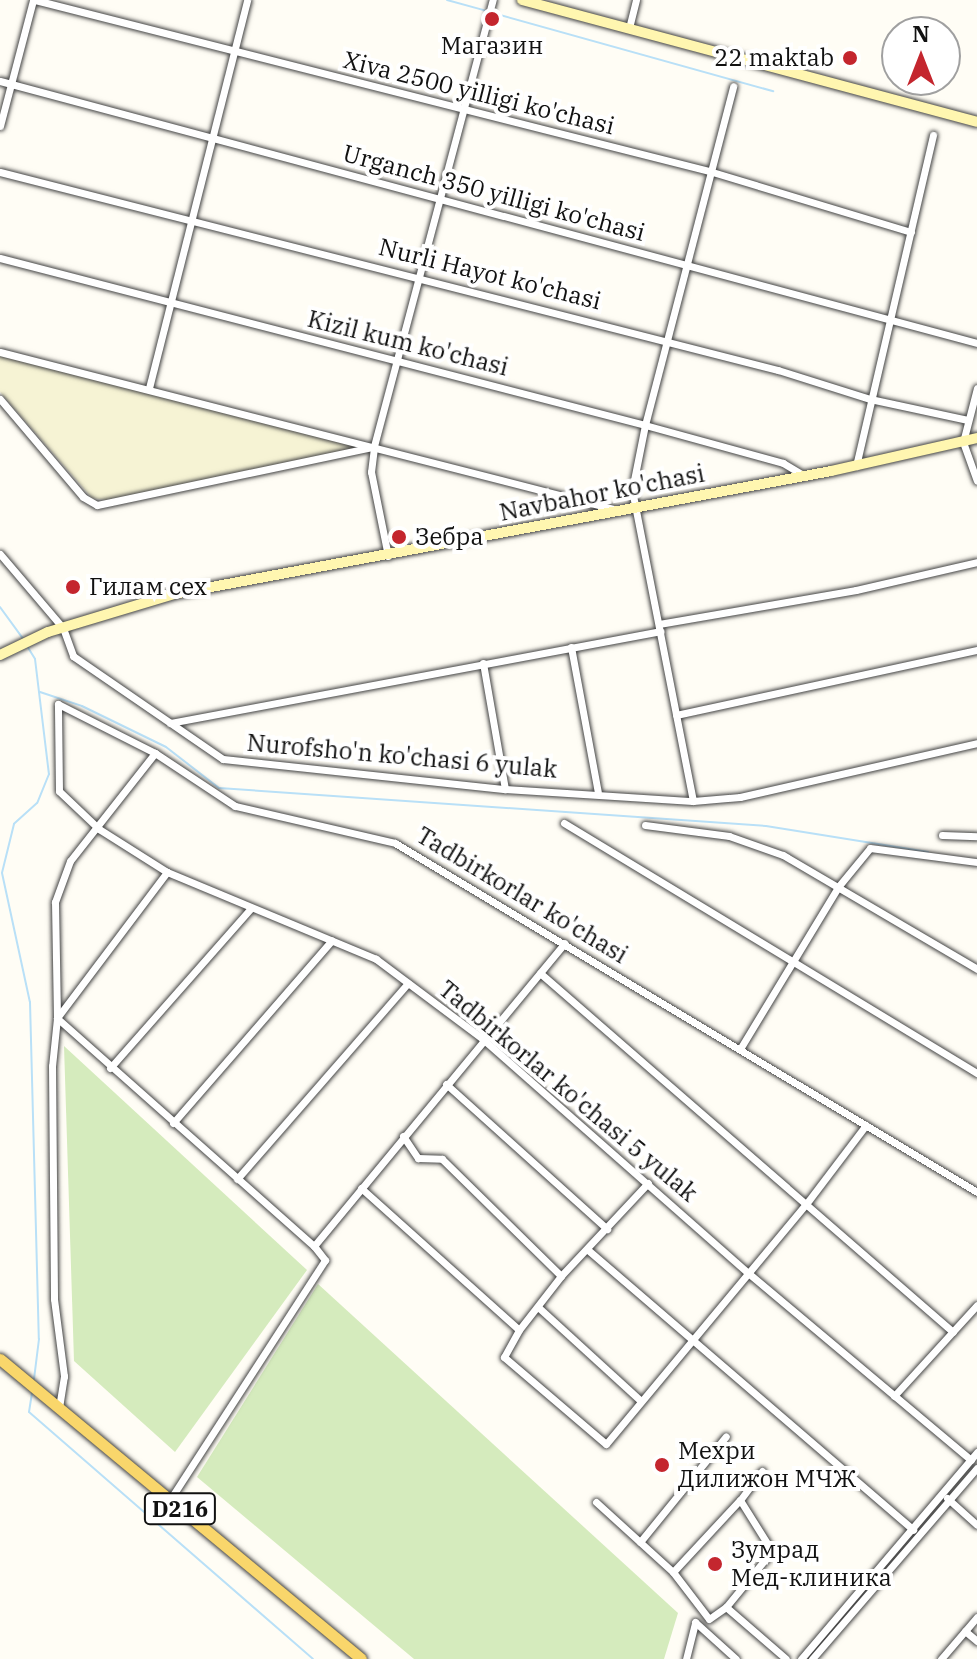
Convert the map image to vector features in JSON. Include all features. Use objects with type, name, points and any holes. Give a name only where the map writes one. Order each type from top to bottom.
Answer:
[{"type":"main road","points":[[522,0],[977,122]]},
{"type":"main road","name":"Navbahor ko'chasi","points":[[0,655],[48,632],[174,594],[388,556],[635,505],[856,466],[977,438]]},
{"type":"main road","name":"D216","points":[[0,1359],[361,1659]]},
{"type":"street","name":"Xiva 2500 yilligi ko'chasi","points":[[34,0],[709,171],[911,232]]},
{"type":"street","points":[[0,126],[34,0]]},
{"type":"street","points":[[149,388],[247,0]]},
{"type":"street","points":[[388,556],[371,472],[374,446],[493,0]]},
{"type":"street","points":[[629,28],[636,0]]},
{"type":"street","name":"Urganch 350 yilligi ko'chasi","points":[[0,81],[977,343]]},
{"type":"street","points":[[693,801],[632,490],[685,265],[733,86]]},
{"type":"street","points":[[856,466],[933,135]]},
{"type":"street","name":"Nurli Hayot ko'chasi","points":[[0,172],[419,276],[778,370],[870,399],[968,420]]},
{"type":"street","name":"Kizil kum ko'chasi","points":[[0,258],[645,425],[783,463],[803,475]]},
{"type":"street","points":[[0,352],[614,509]]},
{"type":"street","points":[[977,388],[963,442],[977,481]]},
{"type":"street","points":[[0,399],[83,497],[97,505],[374,446]]},
{"type":"street","name":"Nurofsho'n ko'chasi 6 yulak","points":[[0,554],[63,628],[73,656],[223,759],[505,789],[598,792],[693,801],[740,797],[977,743]]},
{"type":"street","points":[[170,723],[571,647],[856,590],[977,562]]},
{"type":"street","points":[[571,647],[598,792]]},
{"type":"street","points":[[676,715],[977,650]]},
{"type":"street","points":[[483,663],[505,789]]},
{"type":"street","name":"Tadbirkorlar ko'chasi","points":[[59,791],[58,704],[155,753],[235,806],[395,843],[977,1192]]},
{"type":"street","points":[[59,1407],[64,1376],[54,1299],[52,1082],[57,1018],[55,902],[70,861],[99,829],[155,753]]},
{"type":"street","name":"Tadbirkorlar ko'chasi 5 yulak","points":[[59,791],[99,829],[167,872],[376,959],[483,1039],[747,1272],[971,1460]]},
{"type":"street","points":[[564,823],[977,1073]]},
{"type":"street","points":[[645,825],[729,836],[783,855],[977,969]]},
{"type":"street","points":[[942,835],[977,836]]},
{"type":"street","points":[[740,1049],[838,887],[875,846],[977,862]]},
{"type":"street","points":[[57,1018],[167,872]]},
{"type":"street","points":[[110,1068],[251,908]]},
{"type":"street","points":[[173,1123],[332,940]]},
{"type":"street","points":[[314,1246],[565,943]]},
{"type":"street","points":[[540,973],[953,1332]]},
{"type":"street","points":[[237,1179],[408,983]]},
{"type":"street","points":[[57,1018],[314,1246],[325,1260],[170,1500]]},
{"type":"street","points":[[446,1084],[607,1229]]},
{"type":"street","points":[[648,1183],[561,1276],[519,1330],[504,1357],[606,1444],[806,1204],[866,1125]]},
{"type":"street","points":[[403,1136],[418,1158],[442,1159],[561,1276]]},
{"type":"street","points":[[361,1188],[519,1330]]},
{"type":"street","points":[[588,1250],[913,1530]]},
{"type":"street","points":[[894,1396],[977,1305]]},
{"type":"street","points":[[538,1307],[641,1401]]},
{"type":"street","points":[[640,1542],[726,1436]]},
{"type":"street","points":[[812,1659],[946,1497],[977,1452]]},
{"type":"street","points":[[801,1659],[913,1530],[977,1468]]},
{"type":"street","points":[[673,1572],[740,1500],[762,1471]]},
{"type":"street","points":[[946,1497],[977,1525]]},
{"type":"street","points":[[695,1622],[709,1619],[726,1607],[772,1551],[740,1500]]},
{"type":"street","points":[[596,1502],[673,1572],[709,1619]]},
{"type":"street","points":[[726,1607],[786,1659]]},
{"type":"street","points":[[941,1659],[977,1617]]},
{"type":"street","points":[[686,1659],[695,1622]]},
{"type":"street","points":[[695,1622],[736,1659]]},
{"type":"street","points":[[965,1631],[977,1641]]},
{"type":"shaded area","points":[[0,355],[362,447],[107,500],[92,498],[0,392]]},
{"type":"green space","points":[[64,1046],[307,1270],[175,1452],[74,1361]]},
{"type":"green space","points":[[318,1284],[678,1613],[664,1659],[414,1659],[197,1477]]},
{"type":"waterway","points":[[447,0],[487,11]]},
{"type":"waterway","points":[[493,13],[773,91]]},
{"type":"waterway","points":[[0,607],[24,640]]},
{"type":"waterway","points":[[27,646],[35,659],[49,774],[37,803],[14,824],[2,873],[30,1002],[39,1339],[34,1379]]},
{"type":"waterway","points":[[40,692],[82,706],[166,747],[219,788],[766,826],[928,852]]},
{"type":"waterway","points":[[32,1393],[29,1412],[313,1659]]},
{"type":"place","name":"Магазин","points":[[492,19]]},
{"type":"place","name":"22 maktab","points":[[850,58]]},
{"type":"place","name":"Зебра","points":[[399,537]]},
{"type":"place","name":"Гилам сех","points":[[73,587]]},
{"type":"place","name":"Мехри Дилижон МЧЖ","points":[[662,1465]]},
{"type":"place","name":"Зумрад Мед-клиника","points":[[715,1564]]}]
